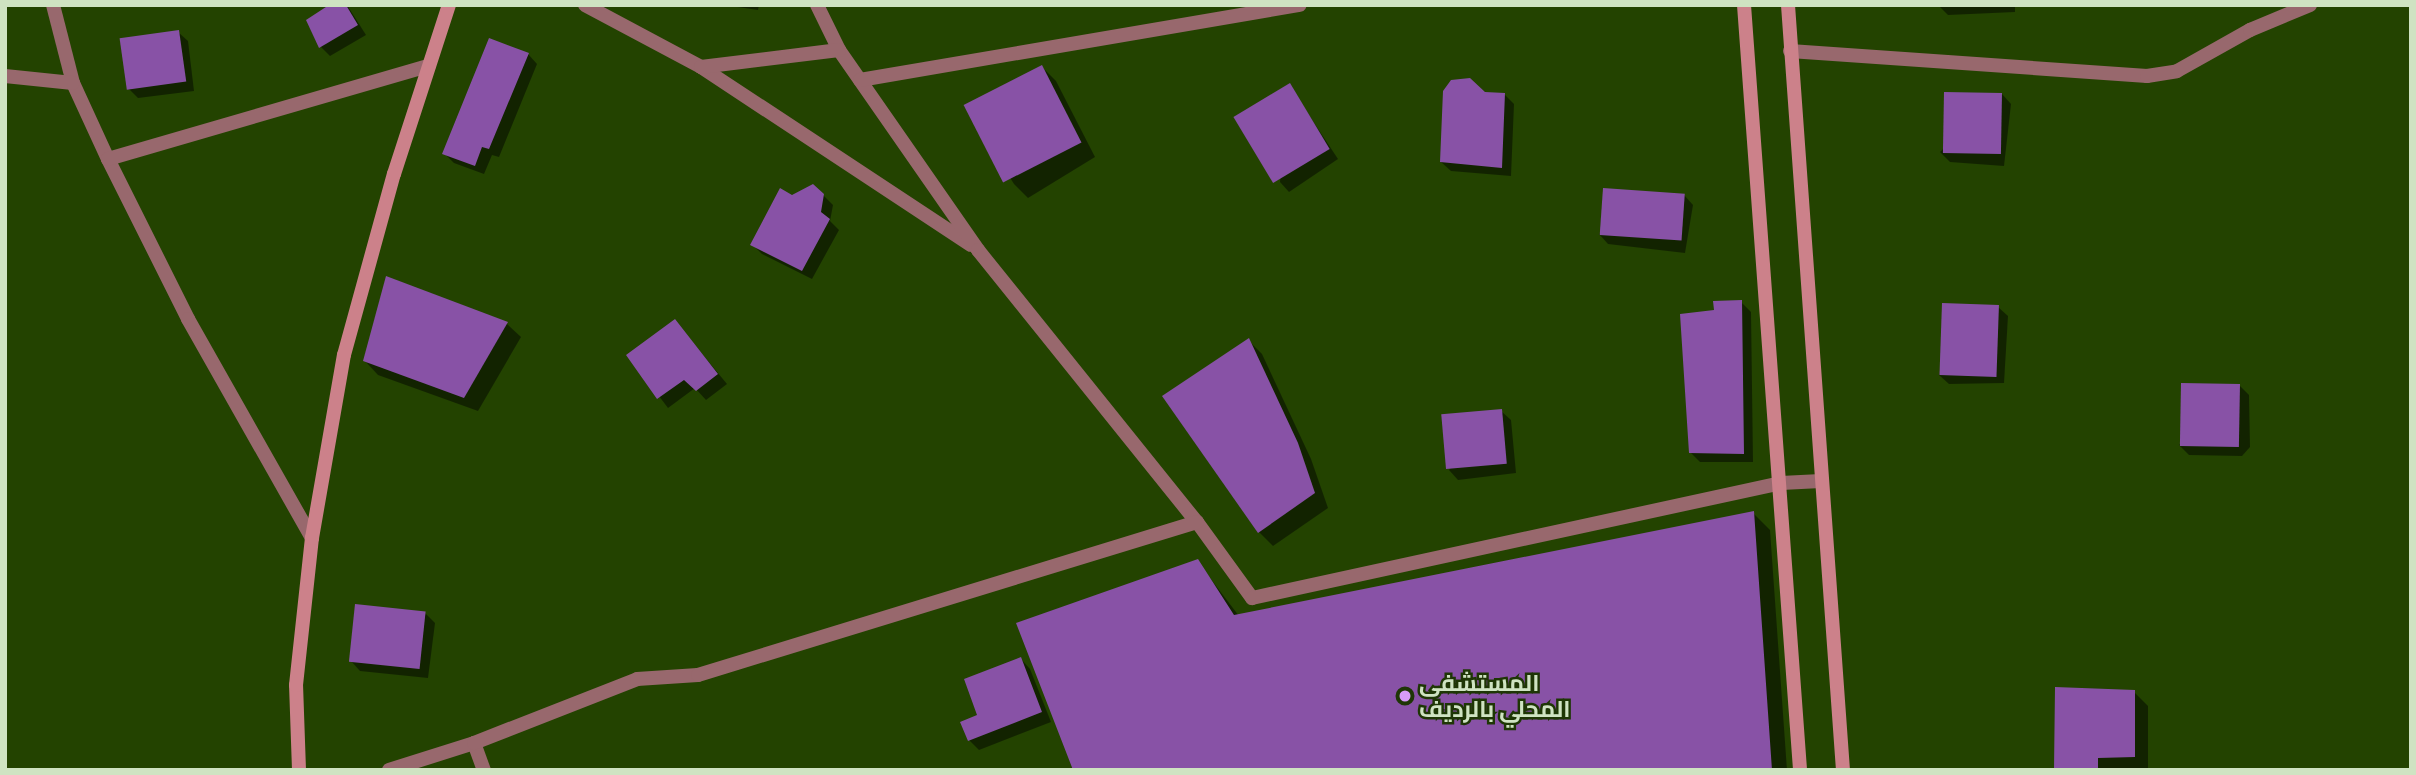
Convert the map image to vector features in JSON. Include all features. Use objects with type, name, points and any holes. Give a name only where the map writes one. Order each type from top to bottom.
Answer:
[{"type":"main road","points":[[299,770],[296,685],[312,538],[345,355],[449,5]]},
{"type":"main road","points":[[1744,5],[1800,770]]},
{"type":"main road","points":[[1788,5],[1843,770]]},
{"type":"street","points":[[53,5],[73,83],[108,159],[188,320],[312,538]]},
{"type":"street","points":[[585,5],[701,67],[978,250]]},
{"type":"street","points":[[817,5],[839,50],[978,250],[1197,522],[1252,598],[1781,483],[1821,481]]},
{"type":"street","points":[[860,80],[1300,5]]},
{"type":"street","points":[[1790,51],[2147,76],[2176,71],[2250,30],[2310,5]]},
{"type":"street","points":[[701,67],[839,50]]},
{"type":"street","points":[[108,159],[429,66]]},
{"type":"street","points":[[5,76],[73,83]]},
{"type":"street","points":[[389,770],[474,743],[637,679],[698,675],[1197,522]]},
{"type":"street","points":[[474,743],[484,770]]},
{"type":"building","points":[[329,5],[346,5],[358,25],[319,48],[306,20]]},
{"type":"building","points":[[179,30],[186,81],[127,90],[120,38]]},
{"type":"building","points":[[489,38],[529,53],[489,149],[482,147],[475,166],[442,154]]},
{"type":"building","points":[[1042,65],[1081,143],[1003,182],[964,105]]},
{"type":"building","points":[[1470,78],[1485,92],[1505,93],[1502,168],[1440,162],[1443,91],[1451,80]]},
{"type":"building","points":[[1290,83],[1330,149],[1273,183],[1233,117]]},
{"type":"building","points":[[1944,92],[2002,93],[2001,154],[1943,153]]},
{"type":"building","points":[[813,184],[824,194],[821,212],[830,219],[802,271],[750,245],[780,188],[792,195]]},
{"type":"building","points":[[1603,188],[1685,194],[1682,241],[1600,235]]},
{"type":"building","points":[[386,276],[508,322],[464,398],[363,361]]},
{"type":"building","points":[[1742,300],[1744,454],[1689,453],[1680,314],[1714,310],[1713,301]]},
{"type":"building","points":[[1942,303],[1999,305],[1996,377],[1939,375]]},
{"type":"building","points":[[675,319],[718,374],[696,391],[684,380],[657,399],[626,355]]},
{"type":"building","points":[[1249,338],[1298,443],[1315,493],[1258,533],[1162,396]]},
{"type":"building","points":[[2181,383],[2240,384],[2239,447],[2180,446]]},
{"type":"building","points":[[1502,409],[1507,464],[1446,469],[1441,414]]},
{"type":"building","name":"المستشفى المحلي بالرديف","points":[[1754,511],[1772,770],[1073,770],[1016,623],[1198,559],[1234,615]]},
{"type":"building","points":[[355,604],[426,611],[420,669],[349,662]]},
{"type":"building","points":[[1021,657],[1042,712],[968,741],[960,722],[977,715],[964,679]]},
{"type":"building","points":[[2055,687],[2135,690],[2135,757],[2098,758],[2098,769],[2054,770]]},
{"type":"place","name":"المستشفى المحلي بالرديف","points":[[1405,696]]}]
